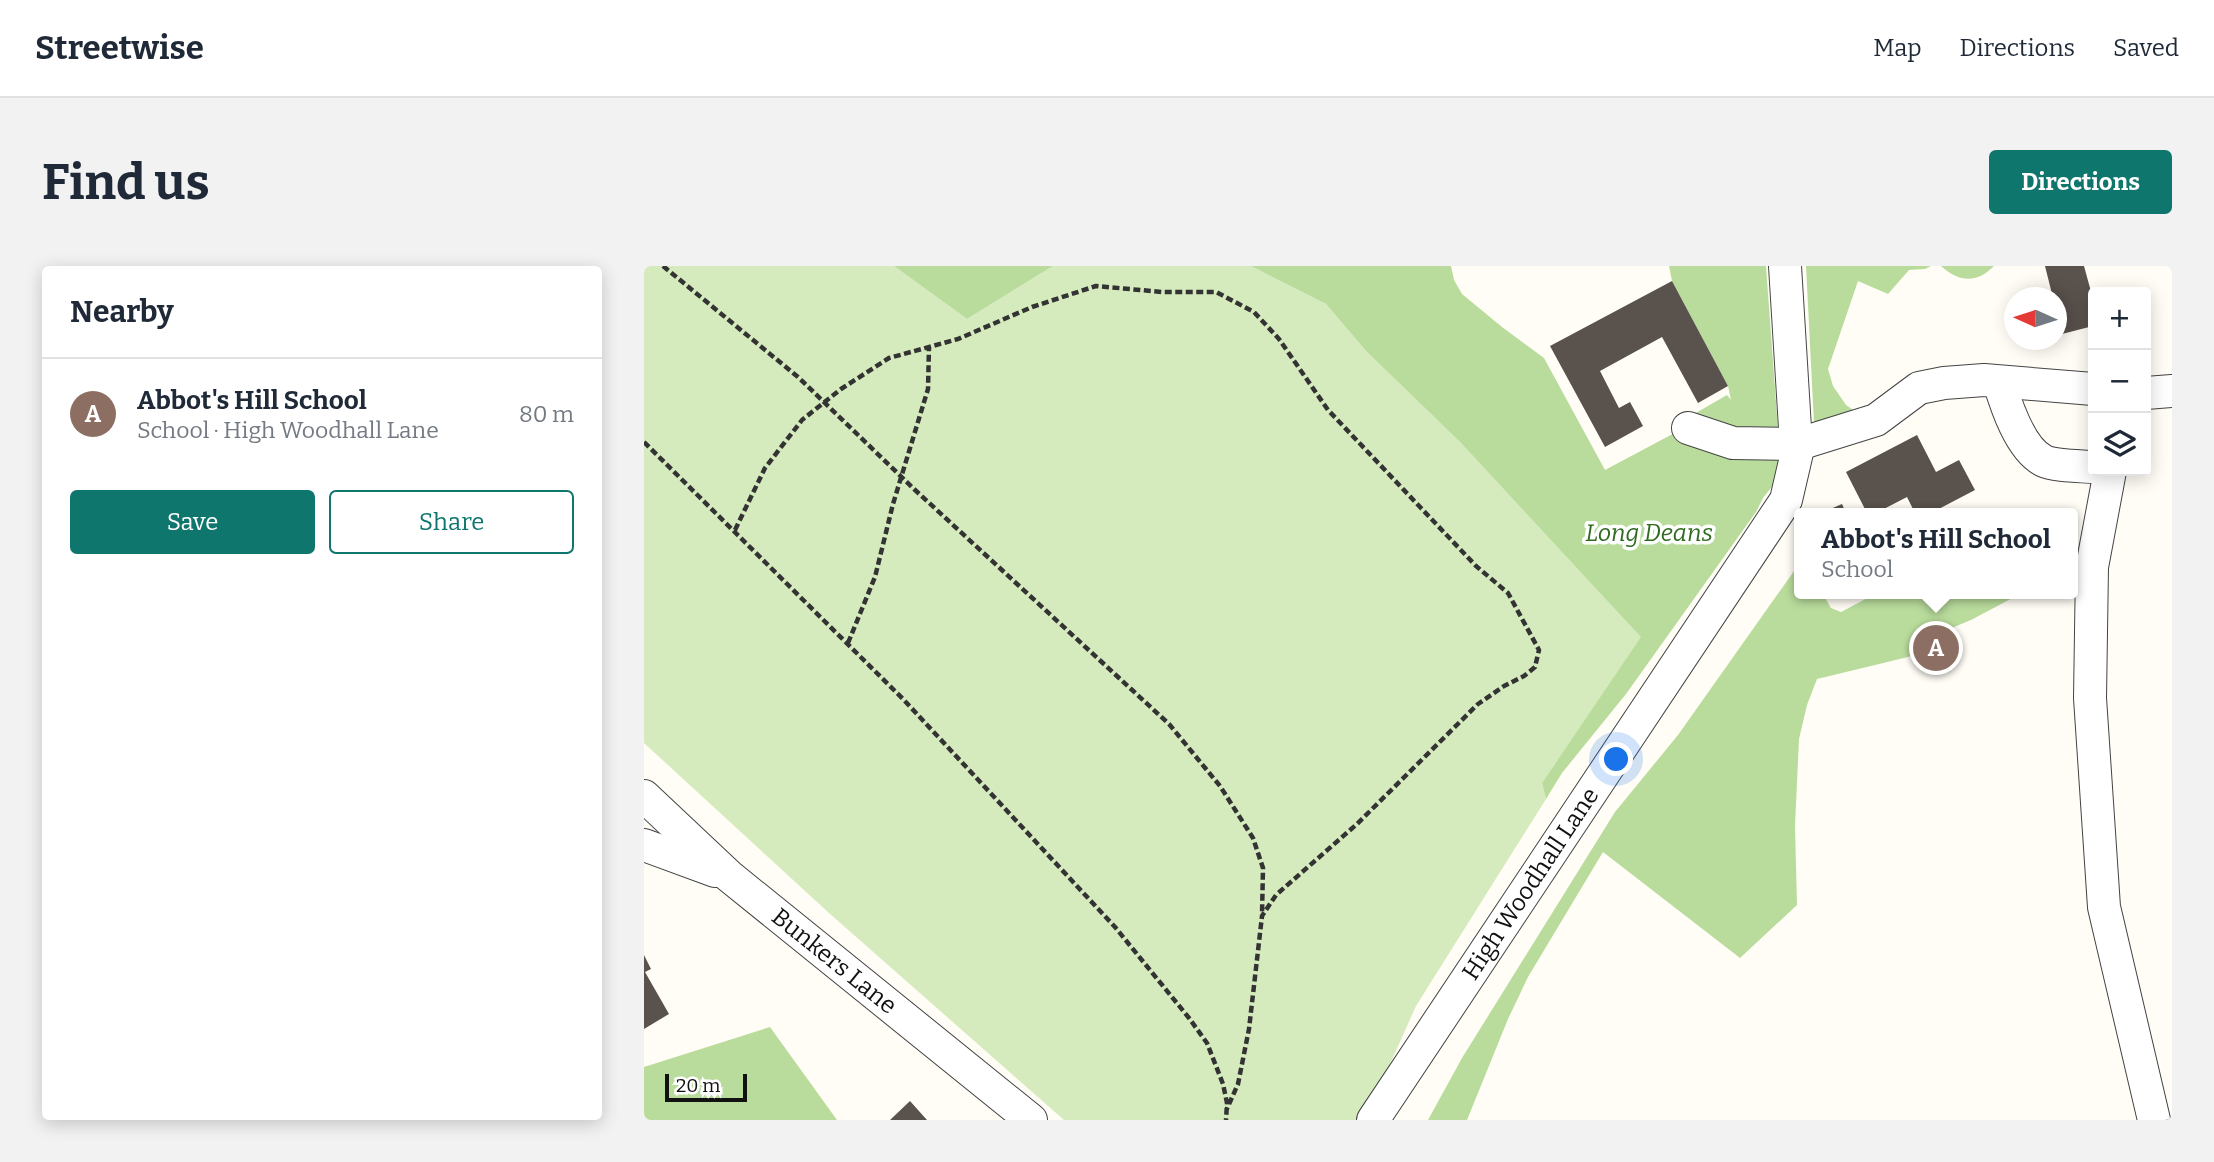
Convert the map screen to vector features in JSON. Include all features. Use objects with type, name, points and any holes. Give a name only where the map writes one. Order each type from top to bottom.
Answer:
[{"type":"street","name":"High Woodhall Lane","points":[[1373,1120],[1786,500],[1797,436],[1785,266]]},
{"type":"street","points":[[1999,382],[2010,418],[2029,446],[2045,461],[2088,466]]},
{"type":"street","points":[[1688,428],[1733,443],[1797,436],[1876,420],[1919,388],[1944,383],[1999,382],[2088,389]]},
{"type":"street","points":[[2151,393],[2172,391]]},
{"type":"street","points":[[2109,476],[2092,566],[2090,698],[2103,893],[2154,1120]]},
{"type":"street","name":"Bunkers Lane","points":[[644,796],[729,876],[1031,1120]]},
{"type":"street","points":[[644,845],[729,876]]},
{"type":"path","points":[[663,266],[798,377],[1169,724],[1220,786],[1253,838],[1263,868],[1262,916],[1249,1029],[1238,1084],[1226,1111]]},
{"type":"path","points":[[735,530],[765,468],[802,420],[841,389],[889,358],[958,339],[1032,307],[1096,286],[1162,292],[1216,292],[1254,312],[1279,339],[1328,410],[1476,566],[1508,593],[1539,650],[1535,667],[1478,704],[1356,824],[1276,895],[1262,916]]},
{"type":"path","points":[[848,643],[875,577],[928,389],[929,347]]},
{"type":"path","points":[[644,442],[913,708],[1115,927],[1207,1043],[1223,1084],[1226,1120]]},
{"type":"green space","points":[[644,266],[894,266],[967,319],[1053,266],[1251,266],[1326,304],[1366,351],[1461,443],[1642,637],[1542,783],[1546,799],[1416,1006],[1365,1120],[1064,1120],[829,913],[644,743]]},
{"type":"green space","points":[[894,266],[1053,266],[967,319]]},
{"type":"green space","name":"Long Deans","points":[[1251,266],[1451,266],[1454,280],[1462,294],[1544,358],[1605,470],[1682,429],[1794,459],[1763,498],[1756,512],[1626,694],[1562,773],[1546,799],[1542,783],[1641,637],[1461,443],[1366,351],[1326,304]]},
{"type":"green space","points":[[1669,266],[1766,266],[1778,430],[1736,430],[1694,414],[1727,395],[1731,400],[1728,386],[1672,281]]},
{"type":"green space","points":[[1806,266],[1931,266],[1909,270],[1888,294],[1858,281],[1828,369],[1833,386],[1846,405],[1862,416],[1814,423]]},
{"type":"green space","points":[[1941,266],[1994,266],[1981,276],[1968,279],[1954,275]]},
{"type":"green space","points":[[1794,571],[1794,599],[1826,599],[1831,608],[1841,612],[1866,599],[2011,599],[1935,635],[1923,651],[1817,679],[1807,705],[1799,739],[1795,826],[1797,905],[1740,958],[1603,852],[1528,977],[1467,1120],[1428,1120],[1462,1058],[1615,812],[1678,735]]},
{"type":"green space","points":[[770,1027],[837,1120],[644,1120],[644,1067]]},
{"type":"building","points":[[2045,266],[2084,266],[2090,287],[2088,327],[2067,333],[2067,287],[2050,287]]},
{"type":"building","points":[[1672,281],[1728,386],[1698,403],[1662,337],[1600,371],[1619,408],[1630,402],[1643,426],[1605,447],[1550,346]]},
{"type":"building","points":[[1917,435],[1936,472],[1959,460],[1975,490],[1941,508],[1912,508],[1907,497],[1886,508],[1864,508],[1846,472]]},
{"type":"building","points":[[644,955],[651,969],[645,972],[669,1014],[644,1029]]},
{"type":"building","points":[[910,1101],[927,1120],[890,1120]]},
{"type":"place","name":"Abbot's Hill School","points":[[1936,648]]}]
